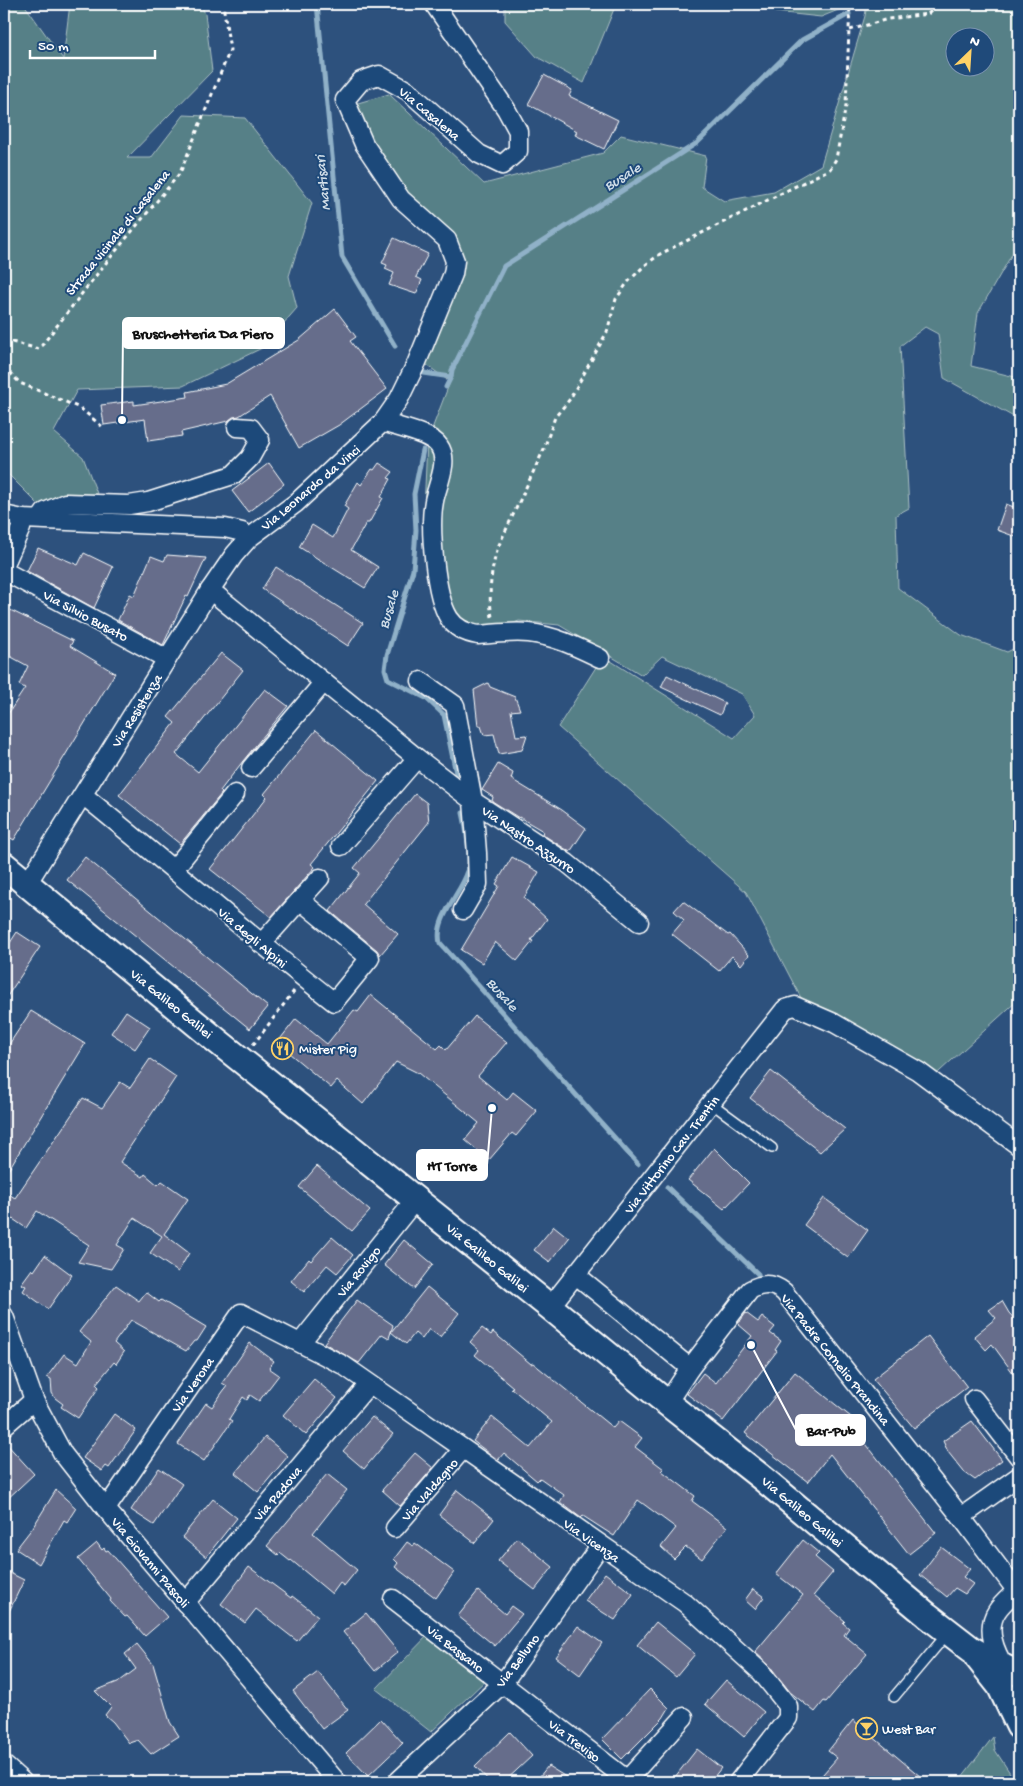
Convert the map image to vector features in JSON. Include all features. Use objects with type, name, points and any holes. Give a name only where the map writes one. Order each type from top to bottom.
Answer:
[{"type":"main road","name":"Via Galileo Galilei","points":[[4,865],[216,1040],[550,1306],[666,1403],[761,1477],[949,1632],[971,1649],[1012,1671]]},
{"type":"main road","name":"Via Galileo Galilei","points":[[971,1649],[1000,1686],[1019,1725]]},
{"type":"main road","points":[[1019,1725],[1019,1742]]},
{"type":"street","name":"Via Casalena","points":[[434,4],[506,109],[518,131],[518,151],[502,166],[478,154],[408,91],[378,75],[361,81],[344,100],[364,144],[401,199],[447,240]]},
{"type":"street","name":"Via Leonardo da Vinci","points":[[4,515],[31,519],[225,528],[242,532],[249,538],[296,503],[383,422],[399,398],[417,362],[453,274],[455,261],[447,240]]},
{"type":"street","points":[[383,422],[431,438],[440,447],[444,457],[433,502],[432,521],[436,569],[444,606],[450,620],[462,631],[478,635],[530,633],[554,638],[600,658]]},
{"type":"street","points":[[4,566],[20,528],[31,519],[65,503],[130,505],[148,502],[233,475],[250,458],[260,440],[251,428],[237,427]]},
{"type":"street","name":"Via Resistenza","points":[[27,884],[210,590],[234,554],[249,538]]},
{"type":"street","name":"Via Silvio Busato","points":[[4,571],[167,659]]},
{"type":"street","name":"Via Nastro Azzurro","points":[[210,590],[417,758],[473,801],[567,863],[639,922]]},
{"type":"street","points":[[421,681],[455,705],[473,801],[478,884],[463,910]]},
{"type":"street","points":[[251,768],[324,682]]},
{"type":"street","points":[[341,846],[417,758]]},
{"type":"street","points":[[174,869],[235,794]]},
{"type":"street","name":"Via degli Alpini","points":[[83,795],[174,869],[261,944],[334,1002],[370,958],[300,900]]},
{"type":"street","points":[[261,944],[320,878]]},
{"type":"street","name":"Via Vittorino Cav. Trentin","points":[[550,1306],[785,1009],[795,1006],[834,1023],[918,1071],[1019,1146]]},
{"type":"street","name":"Via Rovigo","points":[[301,1342],[416,1199]]},
{"type":"street","points":[[575,1274],[690,1368]]},
{"type":"street","name":"Via Padre Cornelio Prandina","points":[[666,1403],[690,1368],[750,1290],[762,1285],[773,1285],[779,1288],[961,1517],[1018,1592],[996,1612],[992,1624],[995,1650],[1012,1671]]},
{"type":"street","name":"Via Verona","points":[[106,1508],[241,1313],[301,1342]]},
{"type":"street","name":"Via Giovanni Pascoli","points":[[4,1316],[34,1400],[63,1454],[185,1603],[337,1782]]},
{"type":"street","name":"Via Vicenza","points":[[301,1342],[343,1365],[600,1546],[685,1603],[761,1672],[788,1706],[788,1718],[738,1782]]},
{"type":"street","name":"Via Padova","points":[[185,1603],[369,1384]]},
{"type":"street","points":[[974,1399],[1019,1457]]},
{"type":"street","points":[[4,1426],[34,1400]]},
{"type":"street","name":"Via Valdagno","points":[[395,1528],[462,1449]]},
{"type":"street","points":[[961,1517],[1019,1476]]},
{"type":"street","name":"Via Belluno","points":[[397,1782],[502,1683],[600,1546]]},
{"type":"street","name":"Via Bassano","points":[[393,1599],[519,1698]]},
{"type":"street","name":"Via Treviso","points":[[519,1698],[627,1782]]},
{"type":"street","points":[[627,1782],[684,1717]]},
{"type":"street","points":[[4,1765],[24,1782]]},
{"type":"lane","points":[[711,1103],[772,1148]]},
{"type":"lane","points":[[894,1697],[949,1632]]},
{"type":"path","name":"Strada vicinale di Casalena","points":[[4,340],[39,348],[100,269],[180,173],[230,50],[223,4]]},
{"type":"path","points":[[495,624],[490,603],[493,564],[498,547],[544,449],[555,417],[570,399],[608,332],[616,299],[628,282],[644,266],[660,254],[830,169],[836,160],[846,105],[850,4]]},
{"type":"path","points":[[850,30],[888,18],[928,14],[940,4]]},
{"type":"path","points":[[4,367],[20,383],[80,408],[104,428]]},
{"type":"path","points":[[247,1052],[304,978]]},
{"type":"green space","points":[[4,4],[24,4],[63,59],[70,4],[201,4],[205,14],[212,71],[127,158],[151,158],[184,115],[245,118],[312,203],[289,276],[297,308],[262,348],[183,386],[77,390],[54,432],[83,457],[98,496],[44,510],[4,470]]},
{"type":"green space","points":[[505,4],[616,4],[584,83],[537,57],[505,21]]},
{"type":"green space","points":[[766,4],[853,4],[821,17],[775,12]]},
{"type":"green space","points":[[867,4],[1019,4],[1019,242],[978,313],[971,366],[1019,378],[1019,420],[944,378],[938,334],[925,327],[900,346],[909,508],[896,515],[898,588],[961,635],[1007,652],[1019,646],[1019,999],[929,1081],[801,998],[746,892],[558,727],[603,656],[734,738],[755,715],[742,694],[662,656],[642,675],[559,625],[519,621],[471,640],[448,628],[423,533],[427,442],[450,382],[420,360],[462,268],[366,149],[351,105],[389,94],[484,184],[603,153],[621,135],[706,156],[702,187],[724,201],[774,192],[821,165]]},
{"type":"green space","points":[[430,1633],[488,1678],[431,1732],[376,1689]]},
{"type":"green space","points":[[993,1737],[995,1750],[1010,1773],[1007,1782],[958,1782]]},
{"type":"building","points":[[544,75],[572,90],[569,96],[618,120],[604,149],[575,135],[577,131],[528,104]]},
{"type":"building","points":[[394,238],[428,254],[416,277],[422,280],[416,294],[389,285],[394,273],[385,269],[387,265],[382,263]]},
{"type":"building","points":[[335,309],[356,337],[350,341],[387,389],[339,425],[299,448],[270,396],[228,421],[181,432],[182,436],[148,441],[145,419],[104,425],[101,405],[134,401],[134,405],[188,397],[187,392],[226,384],[299,340]]},
{"type":"building","points":[[269,463],[284,484],[248,512],[232,491]]},
{"type":"building","points":[[379,463],[393,472],[388,478],[391,479],[369,523],[366,523],[351,550],[378,567],[365,588],[299,547],[312,525],[333,538],[348,509],[344,506],[358,482],[361,485],[372,469],[374,470]]},
{"type":"building","points":[[1006,504],[1019,509],[1019,538],[997,530]]},
{"type":"building","points":[[38,548],[78,565],[84,553],[113,567],[94,608],[27,571]]},
{"type":"building","points":[[167,555],[206,558],[163,645],[118,620],[130,594],[134,596],[151,556],[164,561]]},
{"type":"building","points":[[276,567],[363,623],[348,646],[262,589]]},
{"type":"building","points":[[4,607],[73,641],[70,646],[115,673],[14,840],[4,834],[4,720],[25,688],[19,685],[28,666],[4,653]]},
{"type":"building","points":[[221,653],[243,670],[176,754],[198,772],[265,689],[288,706],[220,791],[222,793],[180,844],[119,795],[175,723],[168,717]]},
{"type":"building","points":[[667,675],[725,703],[720,715],[661,687]]},
{"type":"building","points":[[488,683],[490,687],[515,697],[520,710],[511,711],[516,736],[527,735],[522,750],[499,754],[494,734],[484,735],[481,726],[478,726],[474,690]]},
{"type":"building","points":[[316,730],[378,781],[311,864],[315,867],[271,917],[210,869],[267,797],[264,794]]},
{"type":"building","points":[[498,764],[513,773],[511,779],[562,810],[586,828],[570,852],[542,834],[543,831],[492,801],[493,797],[482,790]]},
{"type":"building","points":[[415,794],[427,803],[429,822],[363,904],[398,934],[380,955],[377,950],[330,911],[360,873],[354,868]]},
{"type":"building","points":[[85,857],[268,1007],[250,1029],[67,880]]},
{"type":"building","points":[[512,857],[539,872],[524,898],[547,919],[517,961],[495,942],[482,963],[461,950],[499,886],[496,884]]},
{"type":"building","points":[[683,901],[728,935],[730,934],[749,955],[741,965],[732,956],[719,971],[672,934],[684,920],[674,911]]},
{"type":"building","points":[[17,932],[40,947],[4,1001],[4,952]]},
{"type":"building","points":[[371,995],[437,1049],[441,1045],[446,1050],[475,1016],[507,1042],[478,1076],[507,1100],[513,1092],[537,1111],[516,1136],[512,1133],[489,1160],[465,1140],[479,1123],[418,1073],[396,1062],[363,1104],[337,1081],[331,1088],[277,1043],[296,1019],[327,1044],[354,1010],[358,1012]]},
{"type":"building","points":[[31,1011],[85,1044],[4,1177],[4,1052]]},
{"type":"building","points":[[126,1011],[150,1027],[135,1049],[111,1033]]},
{"type":"building","points":[[150,1059],[176,1077],[120,1162],[143,1177],[145,1174],[158,1185],[162,1181],[188,1199],[164,1234],[189,1253],[178,1272],[150,1253],[162,1236],[134,1218],[117,1245],[124,1249],[111,1269],[78,1262],[89,1245],[37,1211],[26,1228],[4,1213],[4,1191],[15,1198],[83,1098],[102,1108],[120,1082],[130,1088]]},
{"type":"building","points":[[771,1071],[845,1129],[820,1152],[750,1098]]},
{"type":"building","points":[[714,1148],[749,1183],[724,1209],[688,1180]]},
{"type":"building","points":[[317,1166],[370,1211],[352,1231],[299,1187]]},
{"type":"building","points":[[824,1198],[868,1230],[848,1258],[804,1225]]},
{"type":"building","points":[[554,1226],[569,1238],[550,1262],[534,1250]]},
{"type":"building","points":[[332,1237],[353,1255],[337,1273],[327,1265],[304,1292],[291,1281],[309,1259],[311,1261]]},
{"type":"building","points":[[404,1240],[433,1264],[414,1289],[384,1265]]},
{"type":"building","points":[[45,1255],[72,1275],[48,1309],[23,1291],[26,1286],[21,1284],[32,1269],[34,1271]]},
{"type":"building","points":[[116,1285],[139,1301],[146,1292],[159,1302],[161,1300],[206,1327],[197,1341],[194,1341],[186,1351],[131,1320],[114,1343],[124,1352],[116,1364],[114,1362],[96,1384],[99,1387],[78,1418],[61,1407],[63,1404],[52,1393],[51,1379],[47,1377],[64,1354],[78,1363],[91,1342],[79,1332]]},
{"type":"building","points":[[427,1287],[459,1313],[440,1337],[429,1329],[422,1339],[415,1333],[406,1344],[391,1332]]},
{"type":"building","points":[[357,1300],[393,1325],[389,1338],[382,1334],[359,1363],[324,1343]]},
{"type":"building","points":[[1002,1301],[1009,1313],[1019,1324],[1019,1381],[992,1344],[986,1350],[974,1336],[996,1318],[989,1310]]},
{"type":"building","points":[[746,1313],[758,1322],[762,1317],[775,1327],[770,1333],[781,1341],[775,1350],[777,1351],[723,1421],[687,1394],[703,1373],[716,1383],[752,1336],[738,1324]]},
{"type":"building","points":[[482,1328],[491,1335],[493,1332],[613,1428],[619,1421],[642,1438],[635,1447],[664,1469],[662,1471],[695,1496],[692,1501],[727,1527],[702,1559],[686,1547],[674,1559],[661,1547],[676,1528],[638,1500],[614,1536],[583,1516],[581,1518],[560,1502],[564,1495],[540,1478],[537,1481],[504,1453],[498,1460],[473,1441],[492,1417],[530,1448],[552,1422],[475,1355],[479,1350],[470,1342]]},
{"type":"building","points":[[928,1336],[967,1387],[914,1428],[873,1379]]},
{"type":"building","points":[[250,1343],[274,1361],[269,1368],[279,1375],[259,1401],[250,1395],[247,1400],[243,1397],[229,1419],[232,1421],[204,1461],[178,1444],[206,1403],[212,1407],[227,1386],[222,1383]]},
{"type":"building","points":[[795,1372],[856,1421],[852,1426],[936,1533],[909,1554],[830,1454],[808,1482],[745,1433]]},
{"type":"building","points":[[314,1379],[337,1398],[306,1435],[283,1415]]},
{"type":"building","points":[[114,1414],[136,1430],[109,1468],[106,1466],[102,1471],[83,1458]]},
{"type":"building","points":[[372,1417],[393,1434],[364,1469],[343,1451]]},
{"type":"building","points":[[972,1421],[1002,1460],[975,1480],[964,1472],[948,1452],[943,1441]]},
{"type":"building","points":[[265,1437],[288,1456],[258,1492],[235,1473]]},
{"type":"building","points":[[4,1441],[34,1474],[4,1502]]},
{"type":"building","points":[[415,1453],[433,1468],[400,1506],[382,1490]]},
{"type":"building","points":[[159,1468],[182,1484],[154,1525],[131,1510]]},
{"type":"building","points":[[327,1474],[347,1490],[313,1533],[357,1570],[344,1586],[340,1583],[332,1594],[291,1560],[280,1553],[278,1555],[267,1546]]},
{"type":"building","points":[[56,1490],[76,1508],[67,1522],[64,1520],[39,1564],[16,1549],[33,1527]]},
{"type":"building","points":[[457,1490],[494,1519],[475,1543],[439,1515]]},
{"type":"building","points":[[213,1499],[237,1518],[206,1557],[182,1537]]},
{"type":"building","points":[[517,1538],[553,1567],[535,1590],[498,1561]]},
{"type":"building","points":[[803,1540],[819,1553],[815,1557],[833,1572],[814,1595],[845,1621],[843,1623],[849,1628],[844,1635],[867,1654],[826,1702],[824,1701],[815,1712],[790,1692],[769,1665],[755,1652],[803,1595],[776,1574]]},
{"type":"building","points":[[407,1542],[413,1546],[415,1543],[454,1572],[436,1598],[395,1567],[398,1563],[394,1559]]},
{"type":"building","points":[[97,1543],[102,1550],[104,1548],[106,1551],[108,1550],[167,1617],[145,1636],[110,1601],[111,1599],[78,1559]]},
{"type":"building","points":[[941,1547],[970,1569],[963,1577],[973,1584],[965,1594],[955,1588],[947,1597],[920,1575]]},
{"type":"building","points":[[249,1567],[318,1616],[297,1641],[256,1609],[245,1623],[221,1604]]},
{"type":"building","points":[[4,1570],[24,1580],[4,1622]]},
{"type":"building","points":[[605,1573],[633,1594],[615,1620],[585,1601]]},
{"type":"building","points":[[753,1589],[764,1597],[755,1609],[745,1600]]},
{"type":"building","points":[[478,1591],[505,1614],[511,1606],[522,1614],[495,1646],[458,1616]]},
{"type":"building","points":[[366,1613],[398,1652],[375,1671],[343,1632]]},
{"type":"building","points":[[656,1622],[695,1654],[676,1677],[637,1645]]},
{"type":"building","points":[[578,1626],[602,1643],[580,1675],[556,1657]]},
{"type":"building","points":[[137,1644],[153,1664],[170,1722],[179,1736],[151,1754],[138,1740],[129,1743],[113,1722],[105,1715],[111,1707],[95,1691],[120,1681],[136,1669],[125,1654]]},
{"type":"building","points":[[318,1672],[348,1710],[322,1729],[293,1691]]},
{"type":"building","points":[[726,1680],[764,1712],[744,1737],[705,1704]]},
{"type":"building","points":[[650,1689],[669,1708],[663,1718],[622,1759],[602,1739]]},
{"type":"building","points":[[381,1719],[403,1743],[368,1776],[346,1753]]},
{"type":"building","points":[[853,1720],[927,1782],[816,1782],[837,1758],[828,1751]]},
{"type":"building","points":[[510,1732],[532,1756],[504,1782],[490,1782],[475,1766]]},
{"type":"building","points":[[697,1749],[721,1768],[710,1782],[671,1782]]},
{"type":"building","points":[[548,1766],[574,1782],[535,1782]]},
{"type":"waterway","name":"Martisari","points":[[317,4],[342,257],[395,346]]},
{"type":"waterway","name":"Busale","points":[[864,7],[879,4]]},
{"type":"waterway","name":"Busale","points":[[446,387],[452,370],[504,266],[697,143],[802,40],[849,14]]},
{"type":"waterway","points":[[424,373],[451,377]]},
{"type":"waterway","name":"Busale","points":[[423,450],[414,494],[416,530],[413,570],[387,655],[385,669],[388,679],[426,698],[444,715],[456,773]]},
{"type":"waterway","name":"Busale","points":[[463,813],[469,851],[469,866],[465,880],[444,915],[439,934],[440,943],[638,1164]]},
{"type":"waterway","name":"Busale","points":[[667,1187],[758,1274]]},
{"type":"place","name":"Bruschetteria Da Piero","points":[[122,420]]},
{"type":"place","name":"Mister Pig","points":[[283,1048]]},
{"type":"place","name":"HT Torre","points":[[492,1108]]},
{"type":"place","name":"Bar-Pub","points":[[751,1345]]},
{"type":"place","name":"West Bar","points":[[866,1728]]}]
